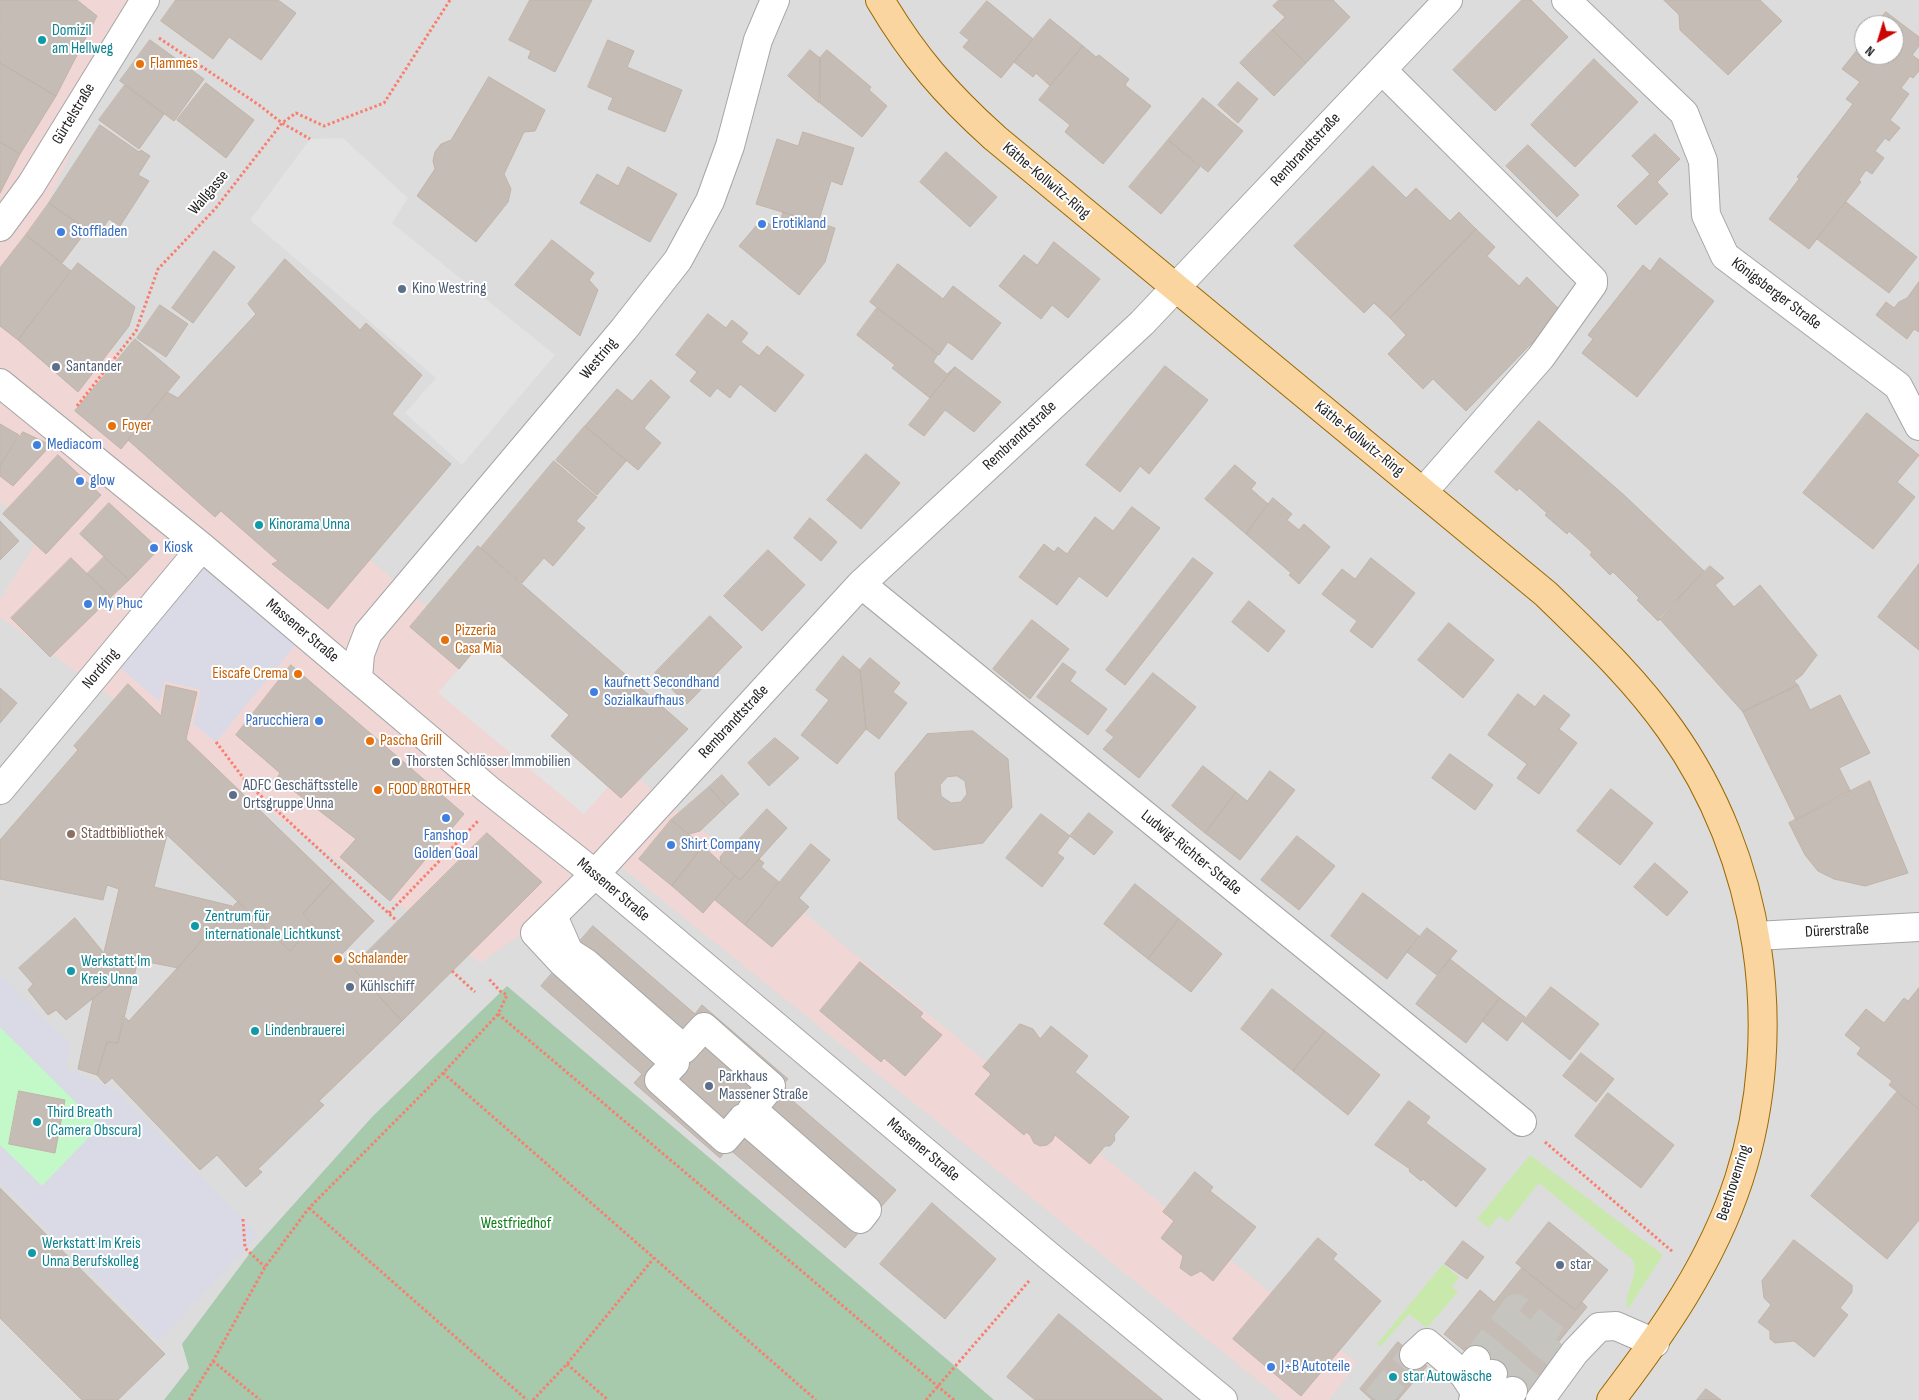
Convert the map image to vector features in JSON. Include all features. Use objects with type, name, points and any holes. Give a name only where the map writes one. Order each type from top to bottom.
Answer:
[{"type":"main road","name":"Käthe-Kollwitz-Ring","points":[[880,0],[900,33],[962,109],[1175,288],[1546,594],[1636,684],[1670,730],[1701,778],[1726,832],[1746,892],[1756,936]]},
{"type":"main road","name":"Beethovenring","points":[[1611,1400],[1655,1342],[1698,1274],[1724,1219],[1739,1179],[1750,1137],[1758,1094],[1762,1046],[1762,996],[1756,936]]},
{"type":"street","name":"Westring","points":[[358,678],[360,654],[368,633],[618,336],[678,260],[710,201],[730,146],[758,40],[775,0]]},
{"type":"street","name":"Rembrandtstraße","points":[[544,924],[595,874],[861,584],[1134,329],[1448,0]]},
{"type":"street","name":"Königsberger Straße","points":[[1566,0],[1684,113],[1703,161],[1706,215],[1724,256],[1898,386],[1919,426]]},
{"type":"street","name":"Gürtelstraße","points":[[0,227],[31,185],[139,6]]},
{"type":"street","points":[[1382,70],[1592,280],[1593,284],[1541,357],[1423,492]]},
{"type":"street","name":"Massener Straße","points":[[0,383],[202,547],[500,799],[595,874],[1223,1400]]},
{"type":"street","name":"Nordring","points":[[0,790],[202,547]]},
{"type":"street","name":"Ludwig-Richter-Straße","points":[[861,584],[1522,1122]]},
{"type":"street","points":[[544,924],[569,952],[586,963],[684,1049],[704,1027],[771,1086],[752,1109],[867,1210],[860,1219],[743,1118],[725,1139],[659,1080],[675,1063],[562,962],[544,924]]},
{"type":"street","name":"Dürerstraße","points":[[1756,936],[1919,927]]},
{"type":"street","points":[[1540,1400],[1567,1347],[1599,1327],[1616,1326],[1655,1342]]},
{"type":"street","points":[[1414,1355],[1427,1343],[1486,1387]]},
{"type":"path","points":[[282,123],[296,113],[324,126],[384,102],[450,0]]},
{"type":"path","points":[[139,6],[282,123],[310,139]]},
{"type":"path","name":"Wallgasse","points":[[58,431],[136,331],[158,269],[215,209],[282,123]]},
{"type":"path","points":[[216,742],[248,784],[397,922]]},
{"type":"path","points":[[389,913],[500,799]]},
{"type":"path","points":[[452,971],[475,992]]},
{"type":"path","points":[[189,1400],[265,1268],[309,1208],[443,1074],[498,1014],[507,995],[500,991],[489,978]]},
{"type":"path","points":[[498,1014],[954,1400]]},
{"type":"path","points":[[443,1074],[816,1400]]},
{"type":"path","points":[[1522,1122],[1698,1274]]},
{"type":"path","points":[[309,1208],[527,1400]]},
{"type":"path","points":[[243,1219],[245,1248],[265,1268]]},
{"type":"path","points":[[926,1400],[1050,1257]]},
{"type":"path","points":[[533,1400],[567,1364],[654,1258]]},
{"type":"path","points":[[213,1361],[260,1400]]},
{"type":"path","points":[[567,1364],[608,1400]]},
{"type":"shaded area","points":[[0,0],[1919,0],[1919,1400],[0,1400]]},
{"type":"shaded area","points":[[0,0],[144,0],[15,271],[1357,1363],[1329,1400],[1282,1400],[620,866],[480,963],[0,617],[0,600],[42,533],[0,502]]},
{"type":"shaded area","name":"Kino Westring","points":[[343,138],[408,198],[392,223],[555,355],[462,465],[405,413],[436,378],[250,220],[310,139]]},
{"type":"shaded area","points":[[202,547],[305,633],[216,742],[193,724],[201,690],[165,681],[160,702],[109,658]]},
{"type":"shaded area","points":[[483,640],[569,715],[551,736],[608,787],[584,814],[438,693]]},
{"type":"shaded area","points":[[0,975],[69,1043],[67,1069],[116,1090],[258,1235],[159,1341],[0,1182],[0,1145],[42,1186],[100,1126],[0,1027]]},
{"type":"green space","name":"Westfriedhof","points":[[507,986],[994,1400],[164,1400],[189,1368],[182,1344],[250,1253],[372,1117]]},
{"type":"green space","points":[[0,1027],[100,1126],[42,1186],[0,1145]]},
{"type":"green space","points":[[1530,1155],[1663,1255],[1628,1309],[1627,1298],[1634,1272],[1632,1259],[1539,1183],[1508,1222],[1499,1216],[1489,1228],[1477,1219]]},
{"type":"green space","points":[[1443,1264],[1459,1277],[1452,1287],[1458,1292],[1427,1328],[1409,1314],[1380,1347],[1377,1344]]},
{"type":"building","name":"Domizil am Hellweg","points":[[0,0],[77,0],[97,16],[56,96],[0,63]]},
{"type":"building","points":[[176,0],[278,0],[296,13],[261,60],[229,37],[213,59],[161,21]]},
{"type":"building","points":[[530,0],[592,0],[555,72],[528,58],[531,51],[509,40]]},
{"type":"building","points":[[1279,0],[1333,0],[1350,17],[1306,63],[1272,30],[1285,17],[1273,6]]},
{"type":"building","points":[[1522,0],[1531,0],[1568,37],[1495,111],[1453,70]]},
{"type":"building","points":[[1664,0],[1760,0],[1782,21],[1728,75],[1680,30],[1679,15]]},
{"type":"building","points":[[987,1],[1033,39],[1001,78],[963,47],[969,40],[960,33]]},
{"type":"building","points":[[1050,19],[1083,46],[1050,86],[1036,73],[1033,77],[1014,62]]},
{"type":"building","points":[[1904,26],[1919,37],[1919,46],[1912,55],[1919,60],[1919,71],[1913,78],[1910,76],[1901,88],[1909,94],[1890,120],[1900,128],[1889,141],[1885,138],[1875,151],[1884,158],[1872,174],[1866,170],[1859,180],[1861,182],[1809,249],[1769,219],[1799,179],[1797,177],[1853,104],[1846,99],[1860,82],[1842,69],[1854,54],[1854,65],[1904,65]]},
{"type":"building","points":[[1272,30],[1306,63],[1274,96],[1240,63]]},
{"type":"building","points":[[150,40],[204,79],[174,121],[120,81]]},
{"type":"building","points":[[608,40],[634,51],[627,67],[682,90],[665,132],[608,109],[613,98],[588,87]]},
{"type":"building","points":[[1083,46],[1096,57],[1099,55],[1129,79],[1125,85],[1151,106],[1103,164],[1065,132],[1070,125],[1039,100]]},
{"type":"building","points":[[810,50],[820,58],[819,103],[788,76]]},
{"type":"building","points":[[827,50],[871,87],[869,90],[887,106],[862,137],[820,103],[820,58]]},
{"type":"building","points":[[1594,59],[1638,102],[1575,167],[1531,125]]},
{"type":"building","points":[[0,63],[56,96],[20,154],[0,142]]},
{"type":"building","points":[[489,77],[545,110],[535,131],[524,132],[504,174],[511,189],[508,202],[476,242],[417,196],[435,169],[433,161],[435,152],[441,144],[451,140]]},
{"type":"building","points":[[1238,82],[1258,99],[1238,123],[1218,105]]},
{"type":"building","points":[[206,83],[254,120],[226,158],[177,120]]},
{"type":"building","points":[[125,85],[164,114],[139,149],[99,120]]},
{"type":"building","points":[[1203,98],[1243,131],[1208,172],[1168,140]]},
{"type":"building","points":[[100,125],[139,152],[141,150],[150,156],[138,175],[149,181],[120,226],[109,219],[97,237],[49,203]]},
{"type":"building","points":[[803,132],[854,148],[842,185],[831,181],[818,223],[756,204],[777,139],[798,146]]},
{"type":"building","points":[[1655,134],[1680,159],[1657,182],[1668,194],[1636,225],[1617,206],[1650,174],[1632,156]]},
{"type":"building","points":[[1168,140],[1200,167],[1161,214],[1129,187]]},
{"type":"building","points":[[0,142],[20,154],[0,193]]},
{"type":"building","points":[[1528,145],[1579,195],[1557,217],[1506,166]]},
{"type":"building","points":[[946,152],[997,197],[970,227],[920,182]]},
{"type":"building","points":[[1373,166],[1406,198],[1416,188],[1450,221],[1459,212],[1476,229],[1390,318],[1374,303],[1364,313],[1294,246]]},
{"type":"building","points":[[628,167],[677,194],[650,242],[580,203],[597,174],[618,186]]},
{"type":"building","points":[[1846,202],[1917,257],[1889,293],[1817,239]]},
{"type":"building","points":[[49,203],[87,230],[62,263],[26,235]]},
{"type":"building","points":[[783,212],[835,228],[825,262],[799,295],[739,246],[762,219],[779,231]]},
{"type":"building","points":[[1476,229],[1495,247],[1487,256],[1519,286],[1527,277],[1562,312],[1466,411],[1433,379],[1423,389],[1388,354],[1406,335],[1390,318]]},
{"type":"building","points":[[26,235],[71,271],[18,340],[0,326],[0,268]]},
{"type":"building","points":[[552,240],[594,273],[589,280],[598,290],[580,336],[515,285]]},
{"type":"building","points":[[1054,242],[1100,279],[1068,318],[1052,305],[1041,319],[999,286],[1024,255],[1037,265]]},
{"type":"building","points":[[214,251],[235,267],[193,323],[172,308]]},
{"type":"building","points":[[1660,258],[1714,301],[1637,397],[1582,353],[1593,339],[1588,335],[1643,265],[1650,271]]},
{"type":"building","points":[[285,259],[360,330],[366,323],[422,375],[392,414],[451,464],[328,609],[272,564],[278,561],[221,511],[215,517],[128,440],[167,392],[178,398],[256,314],[248,304]]},
{"type":"building","points":[[78,263],[135,307],[129,326],[78,392],[18,340]]},
{"type":"building","points":[[898,264],[943,299],[953,286],[1001,323],[972,360],[948,342],[939,355],[870,302]]},
{"type":"building","points":[[1919,282],[1919,332],[1914,329],[1907,339],[1876,315],[1886,302],[1894,308],[1899,302],[1907,298]]},
{"type":"building","points":[[160,305],[188,324],[166,357],[137,338]]},
{"type":"building","points":[[877,308],[938,354],[933,362],[947,374],[955,367],[930,398],[892,368],[895,365],[857,335]]},
{"type":"building","points":[[708,314],[726,328],[732,320],[748,333],[741,342],[759,356],[767,346],[804,375],[775,412],[740,384],[730,398],[717,388],[710,397],[690,381],[697,372],[676,355]]},
{"type":"building","points":[[135,339],[180,377],[121,449],[75,411]]},
{"type":"building","points":[[1165,366],[1208,400],[1149,474],[1140,466],[1120,492],[1086,465]]},
{"type":"building","points":[[955,367],[1001,402],[974,432],[945,410],[924,436],[909,425]]},
{"type":"building","points":[[651,380],[670,397],[644,428],[661,443],[638,470],[585,426],[617,389],[632,401]]},
{"type":"building","points":[[1867,413],[1919,455],[1897,482],[1915,497],[1873,549],[1803,493]]},
{"type":"building","points":[[1539,421],[1624,495],[1704,571],[1658,621],[1637,600],[1639,598],[1613,572],[1610,575],[1590,555],[1592,552],[1569,531],[1567,534],[1545,515],[1547,513],[1519,488],[1517,491],[1495,472]]},
{"type":"building","points":[[0,424],[19,435],[0,466]]},
{"type":"building","points":[[585,426],[626,461],[597,495],[556,460]]},
{"type":"building","points":[[23,432],[51,445],[13,486],[0,476],[0,466]]},
{"type":"building","points":[[866,454],[900,483],[861,529],[827,500]]},
{"type":"building","points":[[58,455],[101,495],[46,554],[3,514]]},
{"type":"building","points":[[554,461],[597,497],[576,521],[585,528],[553,566],[544,558],[522,583],[481,548]]},
{"type":"building","points":[[1235,465],[1256,483],[1251,489],[1268,504],[1246,534],[1205,499]]},
{"type":"building","points":[[1273,498],[1292,514],[1287,520],[1299,530],[1304,524],[1330,547],[1299,584],[1289,575],[1291,573],[1246,534]]},
{"type":"building","points":[[109,503],[159,549],[129,580],[80,534]]},
{"type":"building","points":[[1132,507],[1160,528],[1107,597],[1079,576],[1057,605],[1019,577],[1044,544],[1054,552],[1058,547],[1067,554],[1095,517],[1113,531]]},
{"type":"building","points":[[810,518],[837,542],[821,561],[794,538]]},
{"type":"building","points":[[0,521],[19,541],[0,560]]},
{"type":"building","name":"kaufnett Secondhand Sozialkaufhaus","points":[[478,546],[688,729],[621,798],[551,736],[569,715],[483,640],[459,669],[410,627]]},
{"type":"building","points":[[768,550],[805,585],[762,631],[724,596]]},
{"type":"building","points":[[104,557],[129,580],[111,597],[87,574]]},
{"type":"building","points":[[71,558],[111,597],[50,657],[11,618]]},
{"type":"building","points":[[1193,558],[1213,573],[1125,685],[1106,670]]},
{"type":"building","points":[[1371,558],[1415,593],[1372,648],[1350,631],[1357,621],[1322,594],[1342,569],[1355,579]]},
{"type":"building","points":[[1919,564],[1919,650],[1878,617]]},
{"type":"building","points":[[1710,566],[1724,578],[1715,585],[1734,607],[1760,585],[1817,655],[1802,675],[1794,681],[1798,685],[1743,712],[1659,618]]},
{"type":"building","points":[[1249,601],[1285,631],[1268,652],[1232,622]]},
{"type":"building","points":[[710,616],[742,647],[687,704],[655,673]]},
{"type":"building","points":[[1032,620],[1069,649],[1030,699],[993,669]]},
{"type":"building","points":[[1449,623],[1494,660],[1463,698],[1418,660]]},
{"type":"building","points":[[843,656],[860,670],[866,729],[837,764],[801,735],[829,700],[816,690]]},
{"type":"building","points":[[870,658],[900,683],[893,692],[907,703],[879,739],[866,729],[860,670]]},
{"type":"building","points":[[1063,663],[1076,672],[1070,681],[1107,709],[1088,735],[1037,697]]},
{"type":"building","points":[[291,665],[464,814],[390,901],[340,857],[356,839],[277,778],[280,773],[236,735]]},
{"type":"building","points":[[1153,673],[1196,707],[1139,778],[1103,749],[1114,737],[1106,731]]},
{"type":"building","points":[[128,684],[161,716],[166,685],[197,692],[186,739],[333,881],[303,914],[314,925],[290,951],[167,835],[154,887],[232,906],[178,968],[138,960],[118,1043],[107,1042],[97,1075],[78,1069],[93,998],[122,975],[104,952],[119,889],[107,885],[103,900],[0,879],[0,840],[78,750],[74,746]]},
{"type":"building","points":[[1798,685],[1810,710],[1840,695],[1870,753],[1839,768],[1851,792],[1796,820],[1743,712]]},
{"type":"building","points":[[0,688],[17,703],[0,723]]},
{"type":"building","points":[[1518,694],[1535,707],[1544,695],[1570,715],[1559,729],[1577,743],[1539,794],[1517,778],[1527,764],[1488,735]]},
{"type":"building","points":[[973,731],[1008,759],[1012,807],[983,843],[934,850],[898,819],[895,773],[927,734]],"holes":[[[957,776],[965,781],[967,794],[961,802],[951,803],[941,796],[940,785],[947,777]]]},
{"type":"building","points":[[775,738],[799,758],[769,786],[748,763]]},
{"type":"building","points":[[1450,754],[1493,785],[1475,810],[1432,778]]},
{"type":"building","points":[[1203,766],[1236,792],[1205,833],[1172,806]]},
{"type":"building","points":[[1270,771],[1295,790],[1240,860],[1205,833],[1236,792],[1247,801]]},
{"type":"building","points":[[722,775],[739,794],[726,806],[709,787]]},
{"type":"building","points":[[1870,781],[1908,873],[1865,886],[1834,879],[1818,871],[1805,855],[1789,823]]},
{"type":"building","points":[[709,787],[726,806],[700,831],[689,834],[671,820]]},
{"type":"building","points":[[1611,789],[1653,823],[1620,865],[1577,831]]},
{"type":"building","points":[[767,809],[787,828],[740,880],[721,863],[720,857],[727,849],[732,852],[737,847],[735,844]]},
{"type":"building","points":[[1089,813],[1113,832],[1094,855],[1070,836]]},
{"type":"building","points":[[1041,814],[1070,836],[1057,853],[1064,858],[1042,887],[1006,858]]},
{"type":"building","points":[[671,820],[703,846],[672,886],[639,859]]},
{"type":"building","points":[[487,833],[542,882],[402,1021],[352,967]]},
{"type":"building","points":[[1297,836],[1335,866],[1299,910],[1261,880]]},
{"type":"building","points":[[811,844],[830,860],[799,898],[809,907],[772,947],[745,925]]},
{"type":"building","points":[[703,846],[735,876],[703,913],[672,886]]},
{"type":"building","points":[[759,859],[764,863],[761,867],[779,882],[745,925],[715,900],[735,876],[740,880]]},
{"type":"building","points":[[1655,863],[1688,892],[1667,916],[1634,887]]},
{"type":"building","name":"Lindenbrauerei","points":[[333,881],[374,921],[341,955],[402,1021],[319,1101],[324,1105],[258,1169],[262,1172],[246,1187],[217,1155],[200,1170],[112,1078],[105,1084],[97,1075],[107,1042],[118,1043],[123,1016],[129,1021],[238,901],[290,951],[314,925],[303,914]]},
{"type":"building","points":[[1135,884],[1179,919],[1148,959],[1104,924]]},
{"type":"building","points":[[1363,893],[1419,936],[1387,979],[1331,936]]},
{"type":"building","name":"Werkstatt Im Kreis Unna","points":[[75,918],[122,975],[66,1020],[56,1010],[48,1015],[28,990],[33,984],[19,968]]},
{"type":"building","points":[[1179,919],[1222,954],[1191,992],[1148,959]]},
{"type":"building","name":"Parkhaus Massener Straße","points":[[593,926],[695,1014],[702,1005],[788,1079],[779,1089],[896,1190],[845,1248],[728,1148],[720,1158],[634,1083],[642,1074],[541,986]]},
{"type":"building","points":[[1427,928],[1457,951],[1437,975],[1407,952]]},
{"type":"building","points":[[1450,959],[1500,998],[1466,1043],[1416,1004]]},
{"type":"building","points":[[860,962],[923,1013],[920,1017],[942,1035],[905,1076],[884,1058],[881,1062],[820,1011]]},
{"type":"building","points":[[1551,987],[1599,1024],[1570,1060],[1523,1022]]},
{"type":"building","points":[[1919,988],[1919,1109],[1889,1085],[1892,1081],[1857,1054],[1861,1048],[1845,1035],[1866,1009],[1884,1023],[1904,998],[1908,1001]]},
{"type":"building","points":[[1272,989],[1325,1031],[1293,1071],[1241,1029]]},
{"type":"building","points":[[1500,998],[1525,1017],[1507,1041],[1482,1021]]},
{"type":"building","points":[[1020,1024],[1033,1029],[1040,1039],[1051,1026],[1088,1056],[1075,1072],[1129,1117],[1114,1135],[1115,1140],[1110,1146],[1105,1146],[1090,1164],[1055,1135],[1047,1145],[1040,1146],[1034,1143],[1030,1135],[1026,1132],[1024,1135],[975,1094],[991,1074],[983,1067]]},
{"type":"building","points":[[1325,1031],[1380,1075],[1348,1115],[1293,1071]]},
{"type":"building","points":[[1581,1053],[1614,1079],[1596,1102],[1563,1076]]},
{"type":"building","name":"Third Breath (Camera Obscura)","points":[[19,1091],[65,1100],[55,1153],[9,1144]]},
{"type":"building","points":[[1897,1092],[1919,1109],[1919,1220],[1887,1259],[1811,1196]]},
{"type":"building","points":[[1608,1093],[1674,1145],[1641,1188],[1575,1136]]},
{"type":"building","points":[[1409,1101],[1430,1117],[1426,1123],[1486,1169],[1456,1207],[1423,1179],[1421,1181],[1409,1171],[1410,1169],[1375,1145]]},
{"type":"building","points":[[1195,1172],[1213,1187],[1210,1191],[1256,1227],[1213,1281],[1201,1271],[1191,1276],[1180,1268],[1183,1256],[1161,1238],[1174,1221],[1163,1212]]},
{"type":"building","name":"Werkstatt Im Kreis Unna Berufskolleg","points":[[0,1188],[165,1354],[118,1400],[82,1400],[0,1318]]},
{"type":"building","points":[[932,1203],[996,1259],[945,1319],[880,1264]]},
{"type":"building","name":"star","points":[[1549,1222],[1608,1270],[1575,1310],[1516,1263]]},
{"type":"building","points":[[1318,1238],[1337,1254],[1333,1259],[1381,1301],[1301,1396],[1233,1339]]},
{"type":"building","points":[[1794,1240],[1852,1285],[1852,1292],[1840,1308],[1848,1315],[1814,1357],[1794,1341],[1775,1343],[1770,1339],[1770,1331],[1758,1322],[1771,1305],[1764,1298],[1762,1281]]},
{"type":"building","points":[[1463,1241],[1484,1257],[1467,1279],[1445,1264]]},
{"type":"building","points":[[1522,1268],[1575,1310],[1582,1302],[1587,1307],[1552,1350],[1566,1361],[1534,1400],[1524,1400],[1444,1334],[1480,1290],[1494,1302]]},
{"type":"building","points":[[1059,1314],[1163,1400],[1035,1400],[1007,1377]]},
{"type":"building","name":"star Autowäsche","points":[[1398,1342],[1427,1366],[1398,1400],[1372,1400],[1360,1389]]},
{"type":"building","points":[[1706,1389],[1721,1400],[1697,1400]]},
{"type":"tunnel","points":[[1476,1360],[1516,1308],[1554,1338]]},
{"type":"tunnel","points":[[1493,1374],[1533,1322]]},
{"type":"tunnel","points":[[1513,1391],[1554,1338],[1559,1341]]},
{"type":"tunnel","points":[[1376,1400],[1414,1355]]},
{"type":"place","name":"Domizil am Hellweg","points":[[42,40]]},
{"type":"place","name":"Flammes","points":[[140,64]]},
{"type":"place","name":"Erotikland","points":[[762,224]]},
{"type":"place","name":"Stoffladen","points":[[61,232]]},
{"type":"place","name":"Kino Westring","points":[[402,289]]},
{"type":"place","name":"Santander","points":[[56,367]]},
{"type":"place","name":"Foyer","points":[[112,426]]},
{"type":"place","name":"Mediacom","points":[[37,445]]},
{"type":"place","name":"glow","points":[[80,481]]},
{"type":"place","name":"Kinorama Unna","points":[[259,525]]},
{"type":"place","name":"Kiosk","points":[[154,548]]},
{"type":"place","name":"My Phuc","points":[[88,604]]},
{"type":"place","name":"Pizzeria Casa Mia","points":[[445,640]]},
{"type":"place","name":"Eiscafe Crema","points":[[298,674]]},
{"type":"place","name":"kaufnett Secondhand Sozialkaufhaus","points":[[594,692]]},
{"type":"place","name":"Parucchiera","points":[[319,721]]},
{"type":"place","name":"Pascha Grill","points":[[370,741]]},
{"type":"place","name":"Thorsten Schlösser Immobilien","points":[[396,762]]},
{"type":"place","name":"FOOD BROTHER","points":[[378,790]]},
{"type":"place","name":"ADFC Geschäftsstelle Ortsgruppe Unna","points":[[233,795]]},
{"type":"place","name":"Fanshop Golden Goal","points":[[446,818]]},
{"type":"place","name":"Stadtbibliothek","points":[[71,834]]},
{"type":"place","name":"Shirt Company","points":[[671,845]]},
{"type":"place","name":"Zentrum für internationale Lichtkunst","points":[[195,926]]},
{"type":"place","name":"Schalander","points":[[338,959]]},
{"type":"place","name":"Werkstatt Im Kreis Unna","points":[[71,971]]},
{"type":"place","name":"Kühlschiff","points":[[350,987]]},
{"type":"place","name":"Lindenbrauerei","points":[[255,1031]]},
{"type":"place","name":"Parkhaus Massener Straße","points":[[709,1086]]},
{"type":"place","name":"Third Breath (Camera Obscura)","points":[[37,1122]]},
{"type":"place","name":"Werkstatt Im Kreis Unna Berufskolleg","points":[[32,1253]]},
{"type":"place","name":"star","points":[[1560,1265]]},
{"type":"place","name":"J+B Autoteile","points":[[1271,1367]]},
{"type":"place","name":"star Autowäsche","points":[[1393,1377]]}]
